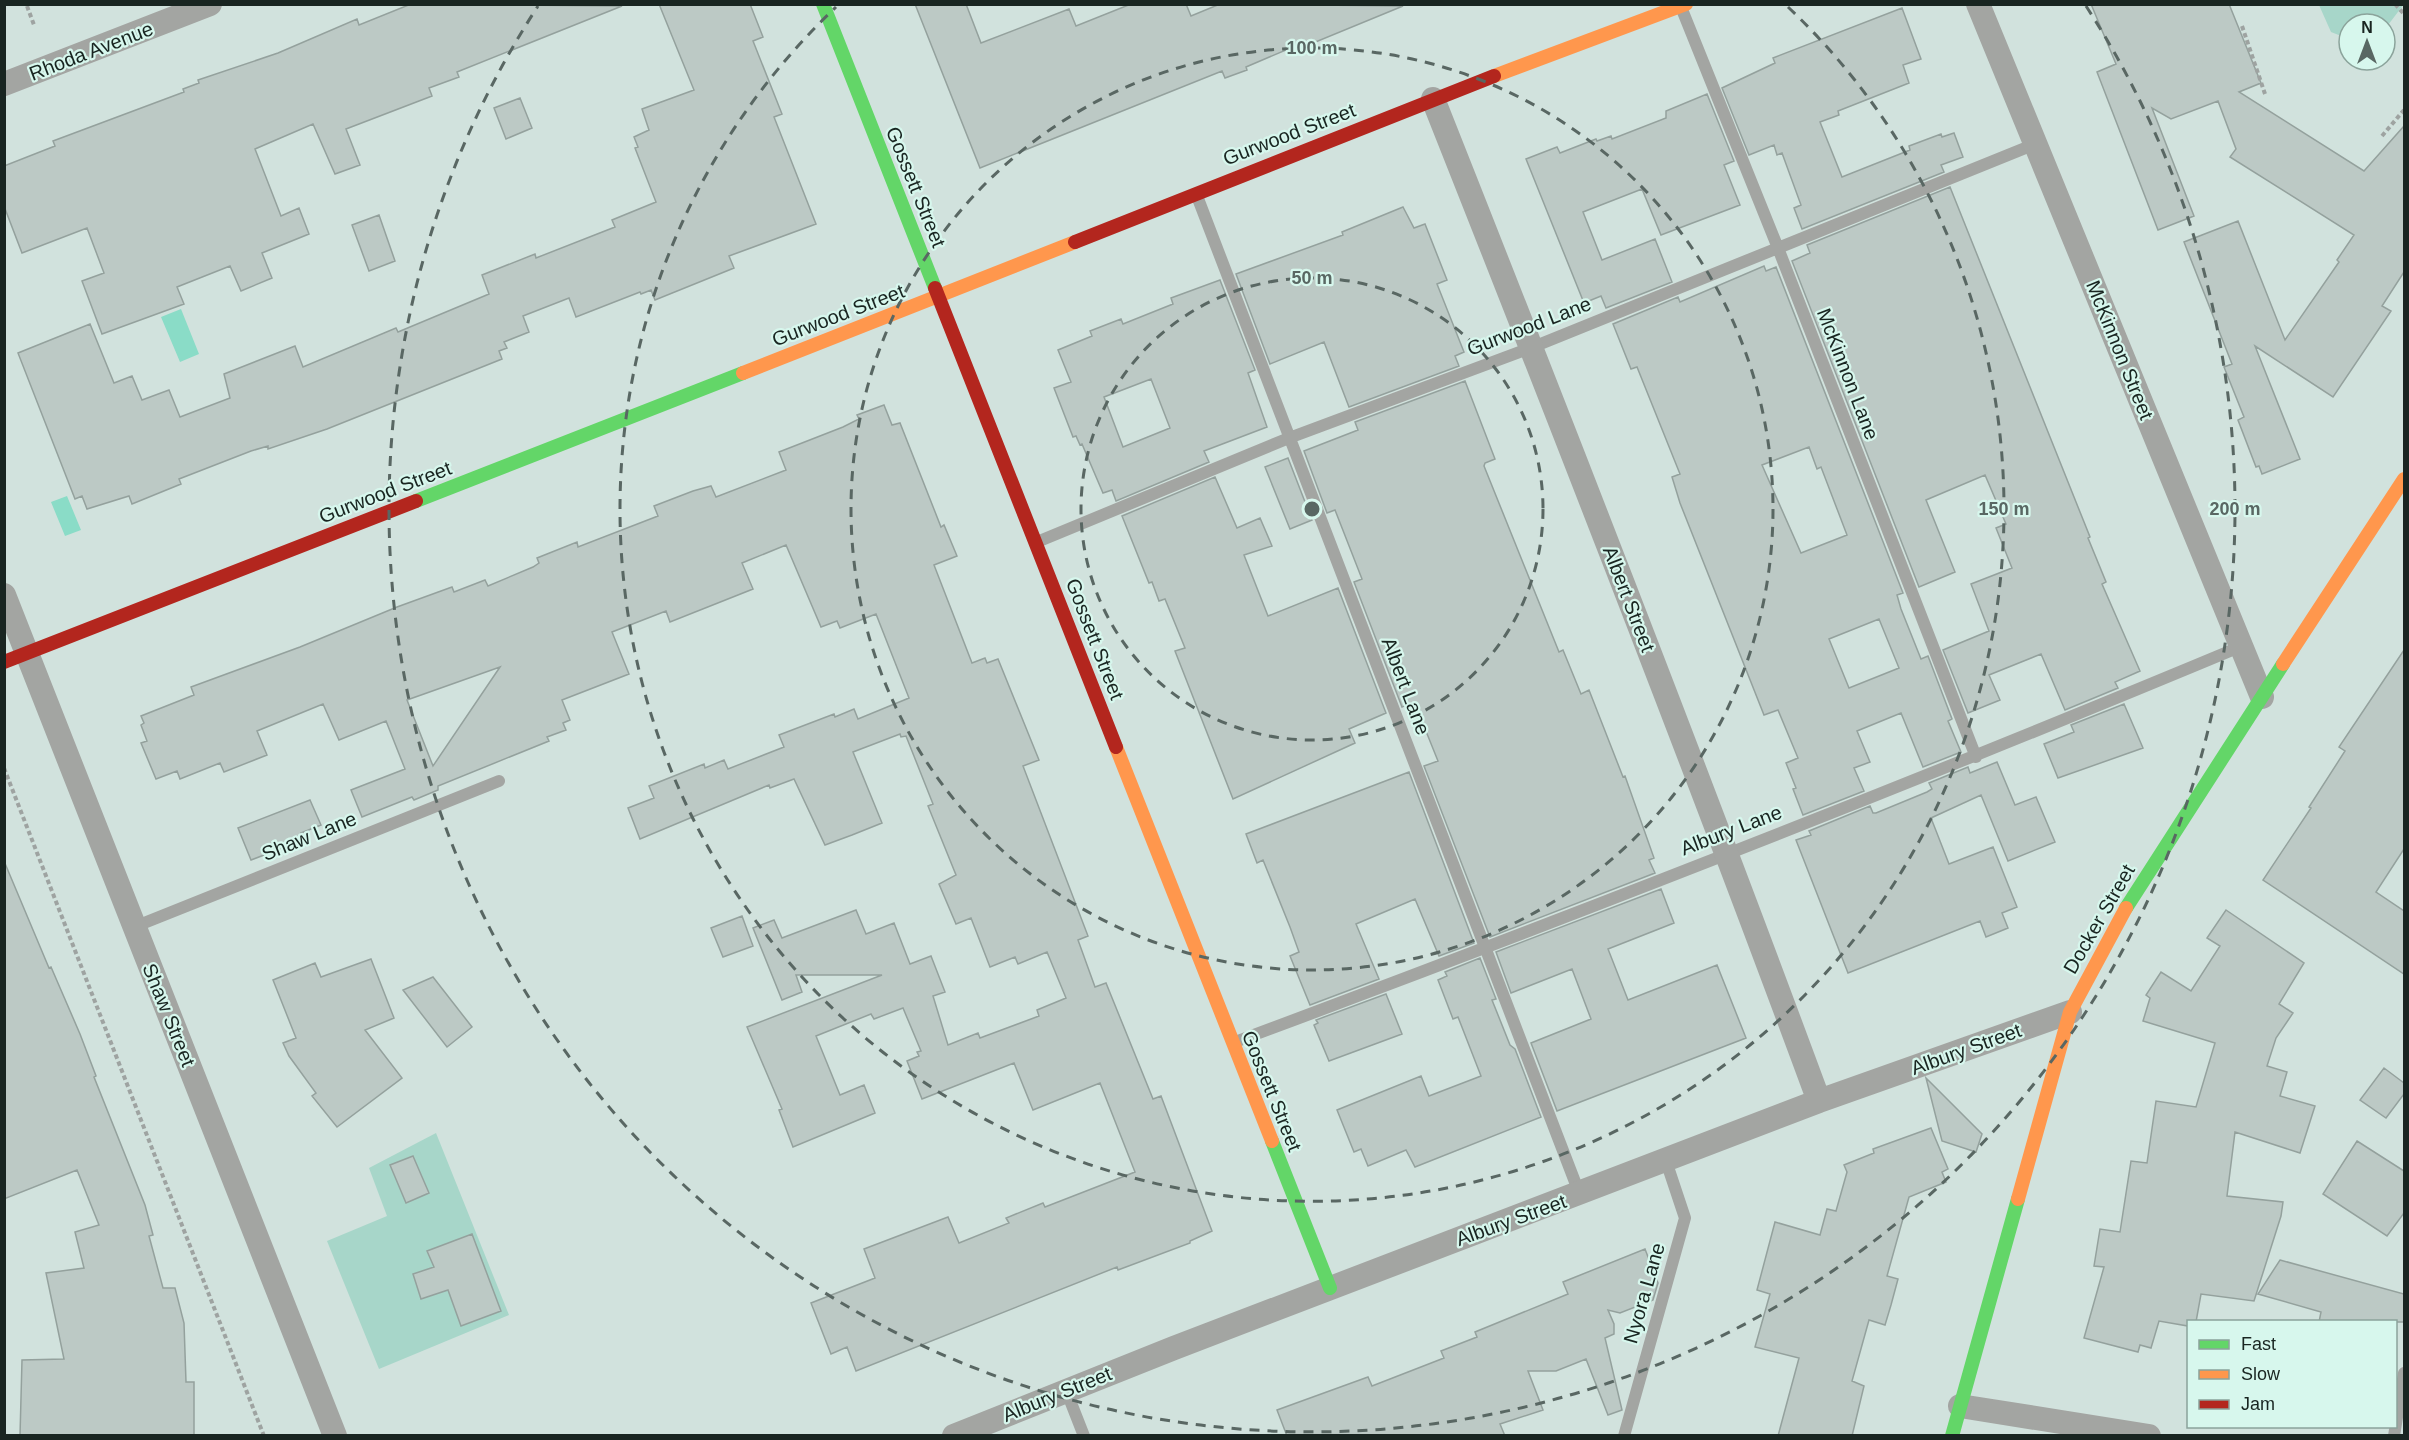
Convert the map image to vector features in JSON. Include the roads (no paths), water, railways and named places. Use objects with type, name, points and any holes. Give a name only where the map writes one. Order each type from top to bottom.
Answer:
[{"type":"street","name":"Rhoda Avenue","points":[[4,84],[210,4]]},
{"type":"street","name":"Gossett Street","points":[[823,4],[1330,1288]]},
{"type":"street","name":"McKinnon Street","points":[[1978,4],[2262,697]]},
{"type":"street","name":"Gurwood Street","points":[[16,658],[938,297],[1433,99],[1683,6]]},
{"type":"street","name":"Albert Street","points":[[1433,99],[1533,347],[1727,853],[1819,1101]]},
{"type":"street","name":"Docker Street","points":[[1952,1436],[2070,1012],[2113,928],[2404,479]]},
{"type":"street","name":"Shaw Street","points":[[4,595],[16,658],[134,927],[335,1436]]},
{"type":"street","name":"Albury Street","points":[[954,1436],[1066,1389],[1819,1101],[2070,1012]]},
{"type":"street","points":[[1960,1406],[2149,1436]]},
{"type":"lane","name":"McKinnon Lane","points":[[1683,6],[1976,757]]},
{"type":"lane","name":"Gurwood Lane","points":[[1037,542],[1289,438],[1533,347],[2035,144]]},
{"type":"lane","name":"Albert Lane","points":[[1196,192],[1580,1194]]},
{"type":"lane","name":"Albury Lane","points":[[1232,1043],[1486,948],[1976,757],[2242,646]]},
{"type":"lane","name":"Shaw Lane","points":[[134,927],[499,782]]},
{"type":"lane","name":"Nyora Lane","points":[[1624,1436],[1685,1218],[1666,1161]]},
{"type":"lane","points":[[2397,1417],[2404,1373]]},
{"type":"lane","points":[[1066,1389],[1084,1436]]}]
